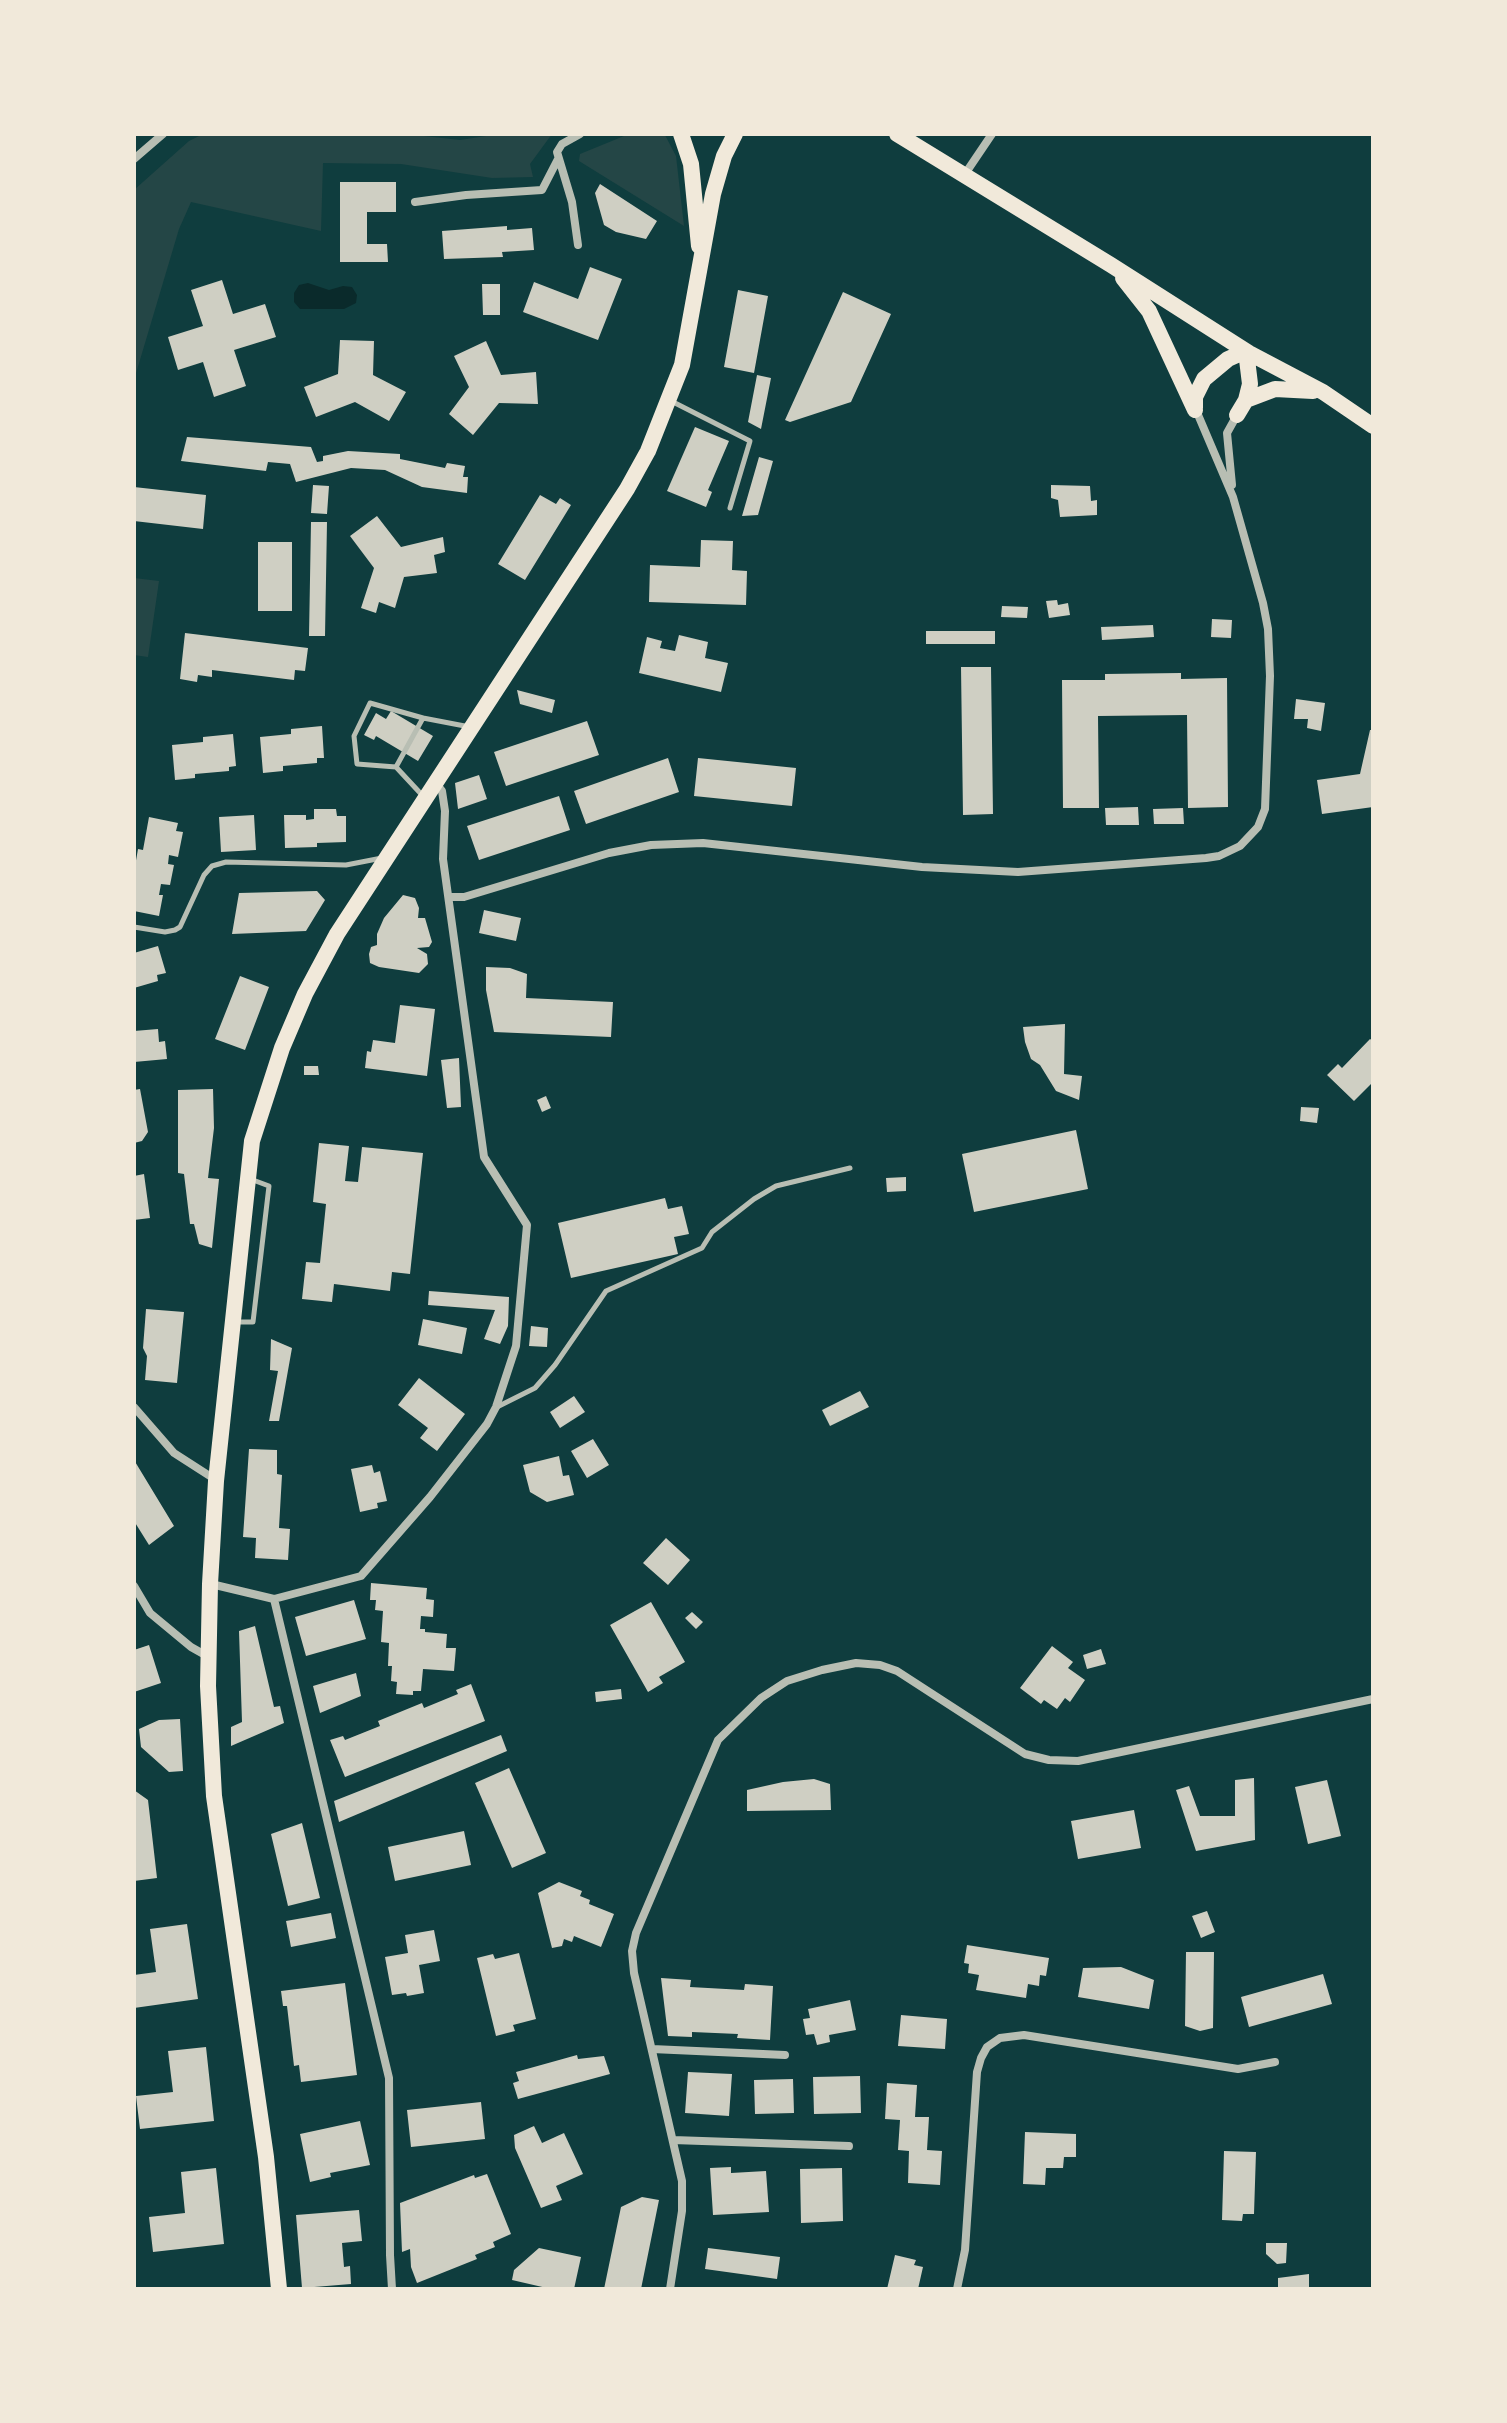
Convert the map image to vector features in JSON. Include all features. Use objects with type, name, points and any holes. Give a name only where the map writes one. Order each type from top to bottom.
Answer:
[{"type":"main road","points":[[681,134],[691,164],[701,260]]},
{"type":"main road","points":[[279,2289],[266,2157],[214,1796],[207,1656],[216,1481],[252,1141],[268,1087],[305,994],[337,934],[627,489],[648,451],[682,365],[717,175],[735,134]]},
{"type":"main road","points":[[897,134],[1246,351],[1323,392],[1373,426]]},
{"type":"main road","points":[[1111,265],[1149,311],[1195,410]]},
{"type":"main road","points":[[1237,415],[1246,400],[1250,384],[1246,351]]},
{"type":"main road","points":[[1195,410],[1195,397],[1204,379],[1228,359],[1246,351]]},
{"type":"main road","points":[[1246,400],[1275,389],[1323,392]]},
{"type":"street","points":[[134,159],[163,134]]},
{"type":"street","points":[[578,245],[572,202],[557,152],[562,144],[580,134]]},
{"type":"street","points":[[965,174],[992,134]]},
{"type":"street","points":[[415,202],[542,190],[558,159]]},
{"type":"street","points":[[449,897],[464,897],[609,853],[651,845],[703,843],[922,867],[1018,872],[1166,862],[1230,852],[1258,827],[1265,809],[1270,676],[1268,629],[1233,497],[1195,410]]},
{"type":"street","points":[[1233,497],[1227,433],[1237,415]]},
{"type":"street","points":[[210,1584],[274,1599],[361,1576],[430,1497],[487,1424],[496,1407],[516,1346],[527,1225],[484,1157],[443,859],[445,811],[442,791],[434,782]]},
{"type":"street","points":[[134,1407],[174,1453],[216,1481]]},
{"type":"street","points":[[134,1586],[150,1613],[191,1647],[207,1656]]},
{"type":"street","points":[[274,1599],[389,2078],[392,2289]]},
{"type":"street","points":[[670,2289],[682,2211],[682,2181],[634,1973],[632,1951],[636,1933],[718,1740],[761,1698],[787,1681],[822,1670],[856,1663],[880,1665],[897,1671],[1025,1754],[1049,1760],[1078,1761],[1373,1699]]},
{"type":"street","points":[[957,2289],[965,2250],[977,2072],[987,2047],[1000,2038],[1024,2035],[1238,2069],[1275,2062]]},
{"type":"street","points":[[652,2049],[785,2055]]},
{"type":"street","points":[[673,2140],[849,2146]]},
{"type":"lane","points":[[668,399],[750,441],[730,508]]},
{"type":"lane","points":[[424,798],[396,767],[357,764],[354,736],[370,703],[471,727]]},
{"type":"lane","points":[[396,767],[423,718]]},
{"type":"lane","points":[[134,927],[165,932],[180,927],[204,875],[212,866],[226,862],[346,865],[387,857]]},
{"type":"lane","points":[[496,1407],[535,1388],[555,1365],[606,1291],[702,1248],[712,1232],[776,1186],[850,1168]]},
{"type":"shaded area","points":[[203,134],[406,134],[460,140],[499,134],[552,134],[530,164],[533,177],[492,178],[401,164],[323,163],[321,231],[191,202],[179,229],[134,380],[134,190],[189,141]]},
{"type":"shaded area","points":[[629,134],[664,134],[666,137],[676,156],[684,226],[579,161],[580,154]]},
{"type":"shaded area","points":[[308,283],[329,290],[352,287],[357,295],[356,303],[344,309],[300,309],[294,302],[294,293],[299,285]]},
{"type":"shaded area","points":[[134,578],[159,581],[148,657],[134,655]]},
{"type":"building","points":[[340,182],[396,182],[396,212],[367,212],[367,244],[387,244],[388,262],[340,262]]},
{"type":"building","points":[[600,184],[657,221],[646,239],[616,232],[604,225],[595,193]]},
{"type":"building","points":[[507,226],[507,230],[532,228],[534,250],[502,252],[503,257],[444,259],[442,231]]},
{"type":"building","points":[[590,267],[622,279],[598,340],[523,312],[534,282],[578,299]]},
{"type":"building","points":[[222,280],[233,314],[265,304],[276,337],[234,350],[246,386],[214,397],[203,362],[178,370],[168,337],[203,326],[191,290]]},
{"type":"building","points":[[482,284],[500,284],[500,315],[483,315]]},
{"type":"building","points":[[738,290],[768,296],[754,373],[724,367]]},
{"type":"building","points":[[843,292],[891,314],[851,402],[790,422],[785,420]]},
{"type":"building","points":[[340,340],[374,341],[373,375],[406,392],[389,421],[355,402],[316,417],[304,387],[338,374]]},
{"type":"building","points":[[486,341],[501,375],[536,372],[538,404],[499,403],[473,435],[449,414],[469,387],[454,356]]},
{"type":"building","points":[[757,375],[771,378],[761,429],[748,422]]},
{"type":"building","points":[[695,427],[729,441],[708,490],[712,492],[706,507],[667,491]]},
{"type":"building","points":[[187,437],[311,447],[317,462],[323,461],[323,456],[348,451],[400,454],[400,459],[445,468],[447,463],[465,466],[463,477],[468,477],[467,493],[422,487],[385,470],[351,468],[296,482],[290,464],[268,462],[266,471],[181,461]]},
{"type":"building","points":[[759,457],[773,461],[758,515],[742,516]]},
{"type":"building","points":[[313,485],[329,486],[327,514],[311,513]]},
{"type":"building","points":[[1051,485],[1090,486],[1091,501],[1097,500],[1097,515],[1060,517],[1058,500],[1051,498]]},
{"type":"building","points":[[134,487],[206,495],[203,529],[134,521]]},
{"type":"building","points":[[540,495],[556,504],[560,498],[571,505],[525,580],[498,564]]},
{"type":"building","points":[[377,516],[401,547],[443,537],[445,552],[434,555],[437,573],[404,577],[395,608],[379,602],[376,613],[361,608],[374,568],[350,536]]},
{"type":"building","points":[[311,522],[327,522],[325,636],[309,636]]},
{"type":"building","points":[[701,540],[733,541],[732,570],[747,571],[746,605],[649,602],[650,565],[700,567]]},
{"type":"building","points":[[258,542],[292,542],[292,611],[258,611]]},
{"type":"building","points":[[1057,600],[1058,605],[1068,603],[1070,615],[1049,618],[1046,601]]},
{"type":"building","points":[[1002,606],[1028,607],[1027,618],[1001,617]]},
{"type":"building","points":[[1212,619],[1232,620],[1231,638],[1211,637]]},
{"type":"building","points":[[1153,625],[1154,637],[1102,640],[1101,627]]},
{"type":"building","points":[[926,631],[995,631],[995,644],[926,644]]},
{"type":"building","points":[[185,633],[308,648],[305,671],[295,670],[294,680],[212,670],[212,677],[198,675],[197,682],[180,679]]},
{"type":"building","points":[[679,635],[708,642],[705,658],[728,663],[721,692],[639,673],[647,637],[662,641],[660,648],[675,651]]},
{"type":"building","points":[[961,667],[991,667],[993,814],[963,815]]},
{"type":"building","points":[[1181,673],[1181,679],[1227,678],[1228,807],[1188,808],[1187,715],[1098,716],[1099,808],[1063,808],[1062,680],[1105,680],[1105,674]]},
{"type":"building","points":[[517,690],[555,700],[552,713],[520,704]]},
{"type":"building","points":[[1296,699],[1325,703],[1321,731],[1307,728],[1308,719],[1294,719]]},
{"type":"building","points":[[391,711],[433,736],[418,761],[376,736],[374,740],[364,735],[376,713],[386,719]]},
{"type":"building","points":[[587,721],[599,755],[506,786],[494,752]]},
{"type":"building","points":[[322,726],[324,758],[317,758],[317,763],[283,766],[283,771],[263,773],[260,737],[291,734],[291,729]]},
{"type":"building","points":[[1370,730],[1373,730],[1373,807],[1322,814],[1317,780],[1360,774]]},
{"type":"building","points":[[233,734],[236,766],[229,767],[229,771],[195,774],[195,778],[175,780],[172,745],[203,742],[203,737]]},
{"type":"building","points":[[668,758],[679,792],[586,824],[574,791]]},
{"type":"building","points":[[698,758],[796,768],[792,806],[694,796]]},
{"type":"building","points":[[479,775],[487,799],[458,809],[455,783]]},
{"type":"building","points":[[559,796],[570,830],[479,860],[467,826]]},
{"type":"building","points":[[1138,807],[1139,825],[1106,825],[1105,808]]},
{"type":"building","points":[[1183,808],[1184,824],[1154,824],[1153,809]]},
{"type":"building","points":[[314,809],[336,809],[337,816],[346,816],[346,842],[285,848],[284,815],[306,815],[306,820],[314,819]]},
{"type":"building","points":[[254,815],[256,850],[221,852],[219,817]]},
{"type":"building","points":[[149,817],[178,823],[176,831],[183,832],[178,857],[169,855],[168,864],[174,865],[170,885],[161,884],[159,895],[163,895],[159,916],[134,911],[134,872],[138,849],[143,850]]},
{"type":"building","points":[[317,891],[325,900],[306,931],[232,934],[239,893]]},
{"type":"building","points":[[403,895],[415,898],[419,908],[418,918],[425,918],[432,942],[429,947],[417,948],[427,954],[428,964],[419,973],[370,963],[371,947],[377,945],[377,934],[384,918]]},
{"type":"building","points":[[484,910],[521,918],[516,941],[479,933]]},
{"type":"building","points":[[158,946],[166,973],[157,975],[158,981],[134,988],[134,953]]},
{"type":"building","points":[[486,967],[510,968],[527,974],[526,998],[613,1002],[611,1037],[494,1032],[486,990]]},
{"type":"building","points":[[240,976],[269,987],[245,1050],[215,1039]]},
{"type":"building","points":[[400,1005],[435,1009],[427,1076],[365,1068],[367,1051],[371,1052],[373,1040],[395,1043]]},
{"type":"building","points":[[1065,1024],[1064,1074],[1082,1076],[1079,1100],[1056,1091],[1040,1065],[1031,1059],[1025,1042],[1023,1027]]},
{"type":"building","points":[[158,1029],[159,1042],[165,1041],[167,1059],[134,1062],[134,1031]]},
{"type":"building","points":[[1370,1039],[1373,1041],[1373,1082],[1354,1101],[1327,1075],[1338,1064],[1342,1068]]},
{"type":"building","points":[[459,1058],[461,1107],[447,1108],[441,1060]]},
{"type":"building","points":[[304,1066],[318,1066],[319,1075],[304,1075]]},
{"type":"building","points":[[140,1089],[148,1132],[142,1141],[134,1143],[134,1090]]},
{"type":"building","points":[[213,1089],[214,1128],[208,1178],[219,1179],[212,1248],[199,1244],[194,1224],[190,1224],[184,1174],[178,1173],[178,1090]]},
{"type":"building","points":[[546,1096],[551,1108],[542,1112],[537,1100]]},
{"type":"building","points":[[1301,1107],[1319,1108],[1317,1123],[1300,1121]]},
{"type":"building","points":[[1076,1130],[1088,1189],[974,1212],[962,1154]]},
{"type":"building","points":[[319,1143],[349,1146],[345,1181],[358,1182],[362,1147],[423,1153],[410,1274],[392,1272],[390,1291],[334,1284],[332,1302],[302,1299],[306,1262],[320,1263],[326,1204],[313,1202]]},
{"type":"building","points":[[144,1174],[150,1218],[134,1220],[134,1176]]},
{"type":"building","points":[[906,1177],[906,1191],[887,1192],[886,1178]]},
{"type":"building","points":[[665,1198],[668,1209],[682,1206],[689,1234],[674,1237],[678,1254],[571,1278],[558,1223]]},
{"type":"building","points":[[429,1291],[509,1297],[508,1326],[500,1344],[484,1339],[495,1310],[428,1305]]},
{"type":"building","points":[[146,1309],[184,1312],[177,1383],[145,1380],[147,1356],[143,1348]]},
{"type":"building","points":[[423,1319],[467,1328],[462,1354],[418,1345]]},
{"type":"building","points":[[531,1326],[548,1328],[547,1347],[529,1346]]},
{"type":"building","points":[[271,1339],[292,1348],[279,1421],[269,1421],[278,1371],[270,1370]]},
{"type":"building","points":[[419,1378],[465,1414],[437,1451],[420,1438],[428,1428],[398,1405]]},
{"type":"building","points":[[860,1391],[869,1407],[830,1426],[822,1410]]},
{"type":"building","points":[[574,1396],[585,1412],[560,1428],[550,1412]]},
{"type":"building","points":[[593,1439],[609,1465],[587,1478],[571,1451]]},
{"type":"building","points":[[249,1449],[277,1450],[277,1474],[282,1475],[279,1528],[290,1529],[288,1560],[255,1558],[256,1538],[243,1537]]},
{"type":"building","points":[[559,1456],[563,1476],[569,1475],[574,1495],[547,1502],[530,1492],[523,1465]]},
{"type":"building","points":[[134,1460],[174,1526],[149,1545],[134,1521]]},
{"type":"building","points":[[372,1465],[374,1473],[380,1471],[387,1501],[377,1503],[378,1508],[360,1512],[351,1469]]},
{"type":"building","points":[[666,1538],[690,1560],[668,1585],[643,1563]]},
{"type":"building","points":[[371,1583],[427,1588],[426,1599],[434,1600],[433,1617],[421,1616],[420,1629],[447,1634],[446,1648],[456,1648],[454,1671],[423,1669],[421,1691],[413,1691],[413,1695],[396,1694],[397,1682],[391,1681],[392,1666],[388,1666],[389,1643],[381,1642],[383,1611],[375,1610],[376,1600],[370,1600]]},
{"type":"building","points":[[354,1600],[366,1639],[306,1656],[295,1617]]},
{"type":"building","points":[[651,1602],[685,1662],[659,1677],[663,1683],[648,1692],[610,1625]]},
{"type":"building","points":[[692,1612],[703,1622],[696,1629],[685,1618]]},
{"type":"building","points":[[255,1626],[274,1707],[280,1706],[284,1723],[231,1746],[231,1727],[242,1722],[239,1631]]},
{"type":"building","points":[[149,1645],[161,1683],[134,1692],[134,1650]]},
{"type":"building","points":[[1052,1646],[1073,1662],[1068,1668],[1085,1680],[1070,1702],[1065,1698],[1057,1709],[1044,1700],[1041,1704],[1020,1688]]},
{"type":"building","points":[[1101,1649],[1106,1664],[1087,1669],[1083,1655]]},
{"type":"building","points":[[356,1673],[361,1696],[320,1713],[313,1686]]},
{"type":"building","points":[[471,1684],[485,1721],[345,1777],[330,1740],[343,1736],[345,1740],[380,1726],[378,1721],[422,1703],[424,1708],[458,1694],[456,1690]]},
{"type":"building","points":[[621,1689],[622,1699],[596,1702],[595,1692]]},
{"type":"building","points":[[180,1719],[183,1771],[169,1772],[141,1747],[139,1729],[159,1720]]},
{"type":"building","points":[[501,1735],[507,1751],[339,1822],[334,1801]]},
{"type":"building","points":[[509,1768],[546,1853],[512,1868],[475,1783]]},
{"type":"building","points":[[1254,1778],[1255,1840],[1196,1851],[1176,1790],[1189,1786],[1200,1816],[1235,1816],[1235,1780]]},
{"type":"building","points":[[814,1779],[830,1784],[831,1810],[747,1811],[747,1790]]},
{"type":"building","points":[[1327,1780],[1341,1836],[1308,1844],[1295,1787]]},
{"type":"building","points":[[134,1790],[148,1800],[157,1878],[134,1881]]},
{"type":"building","points":[[1134,1810],[1141,1848],[1078,1859],[1071,1821]]},
{"type":"building","points":[[302,1823],[320,1898],[288,1906],[271,1834]]},
{"type":"building","points":[[464,1831],[471,1865],[395,1881],[388,1847]]},
{"type":"building","points":[[559,1882],[582,1891],[580,1896],[590,1900],[589,1904],[614,1914],[601,1947],[574,1936],[572,1942],[564,1939],[562,1946],[552,1948],[538,1893]]},
{"type":"building","points":[[1207,1911],[1215,1932],[1201,1938],[1192,1916]]},
{"type":"building","points":[[331,1913],[336,1938],[291,1947],[286,1921]]},
{"type":"building","points":[[187,1924],[198,1999],[134,2008],[134,1975],[156,1972],[150,1929]]},
{"type":"building","points":[[434,1930],[440,1961],[419,1965],[424,1993],[392,1995],[385,1957],[408,1953],[405,1935]]},
{"type":"building","points":[[967,1945],[1049,1958],[1046,1976],[1040,1975],[1039,1986],[1028,1984],[1026,1998],[976,1990],[979,1975],[968,1973],[969,1964],[964,1963]]},
{"type":"building","points":[[1186,1952],[1214,1952],[1213,2028],[1200,2031],[1185,2026]]},
{"type":"building","points":[[519,1953],[536,2019],[513,2025],[515,2031],[496,2036],[477,1958],[493,1954],[495,1959]]},
{"type":"building","points":[[1121,1967],[1154,1980],[1149,2009],[1078,1997],[1083,1968]]},
{"type":"building","points":[[1323,1974],[1332,2004],[1249,2027],[1241,1997]]},
{"type":"building","points":[[661,1978],[691,1980],[690,1987],[744,1990],[745,1984],[773,1986],[770,2040],[737,2038],[738,2034],[692,2032],[692,2037],[668,2036]]},
{"type":"building","points":[[345,1983],[357,2075],[301,2082],[299,2065],[294,2066],[287,2006],[283,2006],[281,1991]]},
{"type":"building","points":[[850,2000],[856,2030],[829,2035],[830,2042],[817,2045],[814,2034],[806,2035],[803,2019],[810,2018],[808,2009]]},
{"type":"building","points":[[901,2015],[947,2019],[945,2049],[898,2046]]},
{"type":"building","points":[[206,2047],[214,2121],[140,2129],[136,2096],[173,2092],[168,2051]]},
{"type":"building","points":[[577,2055],[578,2059],[604,2056],[610,2074],[518,2099],[513,2083],[519,2081],[516,2072]]},
{"type":"building","points":[[688,2072],[732,2074],[729,2116],[685,2113]]},
{"type":"building","points":[[860,2076],[861,2113],[814,2114],[813,2077]]},
{"type":"building","points":[[793,2079],[794,2113],[755,2114],[754,2080]]},
{"type":"building","points":[[887,2083],[917,2085],[915,2117],[929,2117],[927,2150],[942,2151],[940,2185],[908,2183],[909,2151],[898,2150],[900,2120],[885,2119]]},
{"type":"building","points":[[481,2102],[485,2139],[411,2147],[407,2110]]},
{"type":"building","points":[[360,2121],[370,2165],[330,2173],[331,2177],[310,2182],[300,2134]]},
{"type":"building","points":[[534,2126],[542,2143],[564,2133],[583,2174],[556,2186],[562,2200],[541,2208],[515,2148],[514,2135]]},
{"type":"building","points":[[1025,2132],[1076,2134],[1076,2157],[1064,2157],[1063,2168],[1046,2168],[1045,2185],[1023,2184]]},
{"type":"building","points":[[1224,2151],[1256,2152],[1254,2214],[1243,2214],[1242,2221],[1222,2220]]},
{"type":"building","points":[[731,2167],[731,2173],[766,2171],[769,2212],[713,2215],[710,2168]]},
{"type":"building","points":[[216,2168],[224,2244],[153,2252],[149,2217],[185,2213],[181,2172]]},
{"type":"building","points":[[842,2168],[843,2221],[801,2223],[800,2169]]},
{"type":"building","points":[[487,2174],[511,2234],[493,2242],[495,2247],[475,2255],[477,2259],[417,2283],[411,2267],[410,2249],[402,2252],[400,2203],[474,2175],[475,2178]]},
{"type":"building","points":[[642,2197],[659,2200],[641,2289],[604,2289],[621,2207]]},
{"type":"building","points":[[359,2210],[362,2241],[342,2243],[344,2267],[350,2266],[351,2284],[302,2288],[296,2215]]},
{"type":"building","points":[[1266,2243],[1287,2243],[1286,2263],[1277,2264],[1266,2254]]},
{"type":"building","points":[[539,2248],[581,2257],[574,2289],[551,2289],[512,2280],[514,2270]]},
{"type":"building","points":[[708,2248],[780,2257],[777,2279],[705,2269]]},
{"type":"building","points":[[895,2255],[916,2260],[914,2265],[923,2267],[918,2289],[887,2289]]},
{"type":"building","points":[[1309,2274],[1309,2289],[1278,2289],[1278,2278]]}]
